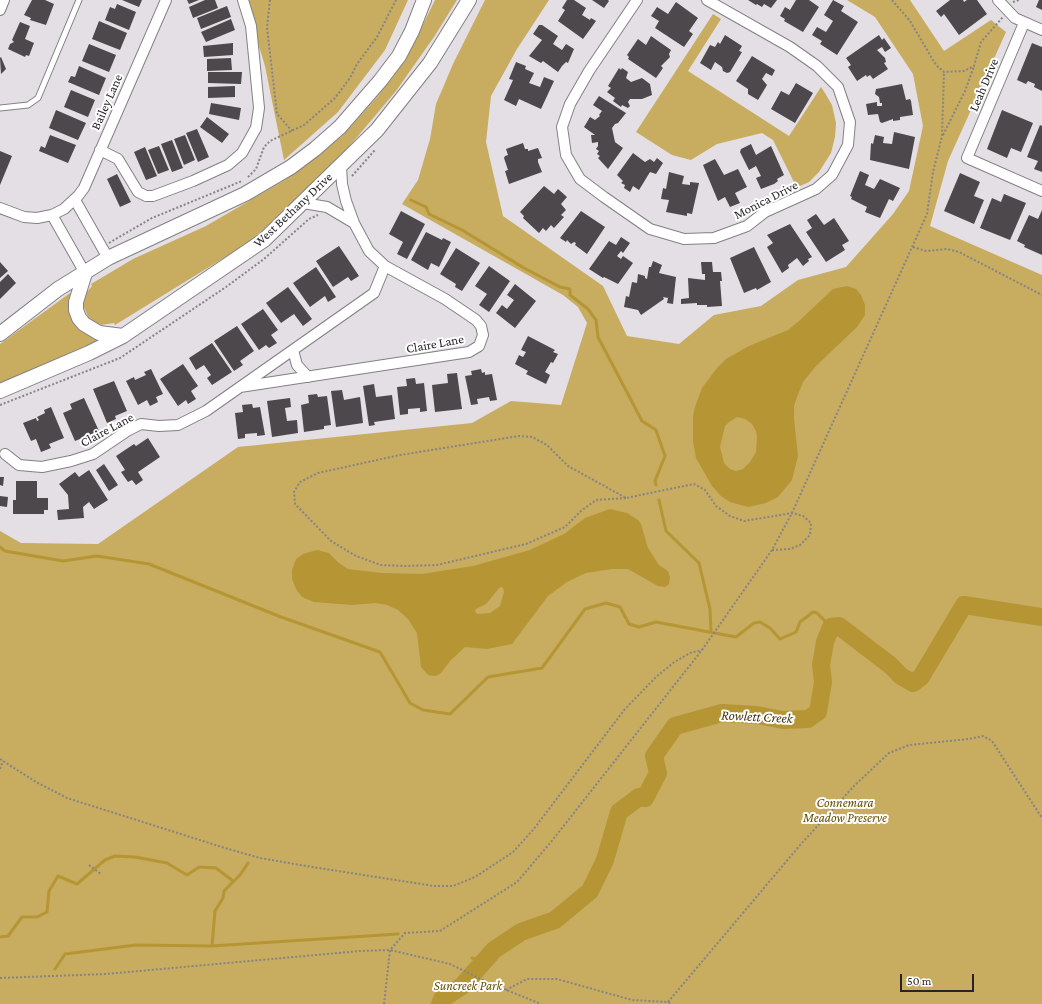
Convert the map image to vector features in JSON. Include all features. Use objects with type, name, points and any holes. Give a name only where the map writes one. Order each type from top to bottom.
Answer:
[{"type":"main road","points":[[0,334],[58,289],[108,258],[245,194],[291,167],[315,149],[340,127],[380,81],[399,56],[412,31],[424,0]]},
{"type":"main road","name":"West Bethany Drive","points":[[0,391],[89,353],[123,336],[264,240],[377,130],[430,63],[469,0]]},
{"type":"main road","points":[[85,273],[76,302],[76,310],[79,318],[84,324],[99,333],[123,336]]},
{"type":"street","points":[[0,10],[4,0]]},
{"type":"street","name":"Bailey Lane","points":[[0,208],[24,217],[37,218],[52,215],[64,209],[75,200],[84,188],[166,0]]},
{"type":"street","points":[[100,150],[118,159],[138,192],[146,196],[153,196],[193,181],[228,165],[242,153],[256,128],[259,108],[251,26],[243,0]]},
{"type":"street","name":"Monica Drive","points":[[637,0],[589,71],[570,104],[562,127],[566,155],[580,179],[604,197],[650,229],[684,239],[714,238],[747,226],[766,212],[816,189],[832,175],[848,145],[850,122],[838,87],[817,66],[790,47],[707,0]]},
{"type":"street","points":[[998,0],[1014,18],[1042,30]]},
{"type":"street","name":"Leah Drive","points":[[1024,23],[967,158],[1042,191]]},
{"type":"street","name":"Claire Lane","points":[[240,387],[469,352],[478,346],[483,334],[481,326],[476,320],[445,299],[385,266],[369,251],[354,223],[342,184],[340,166]]},
{"type":"street","points":[[75,200],[108,258]]},
{"type":"street","points":[[303,203],[327,207],[354,223]]},
{"type":"street","points":[[52,215],[85,273]]},
{"type":"street","name":"Claire Lane","points":[[5,454],[19,465],[42,467],[72,461],[93,454],[127,431],[141,424],[159,426],[178,425],[206,411],[374,293],[385,266]]},
{"type":"street","points":[[293,350],[297,365],[308,377]]},
{"type":"lane","points":[[0,108],[28,105],[38,98],[80,0]]},
{"type":"path","points":[[270,0],[267,27],[276,114],[292,131]]},
{"type":"path","points":[[892,0],[910,21],[936,65],[944,72],[964,71],[974,66]]},
{"type":"path","points":[[1012,3],[1019,0]]},
{"type":"path","points":[[942,136],[965,91],[981,42],[1003,16]]},
{"type":"path","points":[[384,1004],[390,950],[405,933],[440,931],[517,882],[551,842],[702,650],[772,550],[792,513],[914,247],[927,214],[933,172],[942,136],[944,72]]},
{"type":"path","points":[[914,247],[926,251],[947,249],[959,252],[1042,295]]},
{"type":"path","points":[[626,498],[568,466],[547,445],[532,437],[519,436],[400,455],[318,473],[300,482],[294,492],[295,504],[332,541],[356,556],[381,564],[406,566],[437,565],[526,544],[565,527],[581,511],[596,500],[626,498],[694,484],[705,490],[716,506],[730,516],[744,521],[792,513],[803,516],[811,523],[810,535],[800,545],[790,549],[772,550]]},
{"type":"path","points":[[0,759],[36,782],[66,798],[224,848],[260,858],[306,866],[427,886],[453,886],[474,877],[513,852],[533,830],[625,709],[656,677],[673,663],[690,654],[702,650]]},
{"type":"path","points":[[668,1002],[801,844],[854,786],[889,753],[909,745],[969,739],[983,736],[992,741],[1042,818]]},
{"type":"path","points":[[0,769],[3,762]]},
{"type":"path","points":[[89,864],[100,874]]},
{"type":"path","points":[[0,978],[106,974],[360,951],[390,950],[450,964],[487,982],[541,1004]]},
{"type":"path","points":[[506,990],[527,979],[557,979],[632,1000],[668,1002],[672,1004]]},
{"type":"green space","points":[[245,0],[408,0],[385,50],[338,112],[284,160],[265,66]]},
{"type":"green space","points":[[435,0],[457,0],[434,37],[396,91],[342,155],[293,204],[248,243],[115,325],[114,323],[101,325],[89,319],[83,305],[86,293],[92,286],[91,284],[133,259],[206,226],[285,180],[309,163],[343,135],[378,96],[396,72],[413,45]]},
{"type":"green space","points":[[485,0],[549,0],[517,49],[491,96],[486,142],[503,216],[603,286],[627,336],[679,344],[714,315],[761,306],[798,280],[846,267],[893,214],[909,191],[923,126],[913,74],[875,17],[847,0],[910,0],[944,51],[991,20],[1006,32],[948,161],[930,226],[1042,275],[1042,1004],[0,1004],[0,531],[21,543],[98,544],[238,447],[472,423],[511,401],[561,405],[587,323],[578,307],[563,295],[402,204],[418,180],[430,139],[436,104],[453,64]]},
{"type":"green space","points":[[713,14],[721,19],[688,71],[789,136],[821,87],[832,105],[836,123],[835,137],[831,153],[819,172],[809,182],[798,187],[796,186],[773,140],[762,133],[717,144],[691,160],[672,155],[636,132]]},
{"type":"green space","points":[[70,293],[69,309],[78,328],[98,340],[55,361],[0,383],[0,344]]},
{"type":"shaded area","points":[[847,286],[856,289],[861,295],[865,305],[865,315],[857,327],[816,366],[803,382],[794,406],[798,456],[792,480],[778,497],[766,503],[748,507],[730,502],[721,496],[712,486],[696,458],[693,442],[693,416],[702,388],[726,359],[749,346],[788,330],[833,289]],"holes":[[[737,417],[745,419],[752,424],[756,431],[756,452],[750,462],[743,469],[736,471],[730,469],[724,463],[720,447],[725,426]]]},
{"type":"shaded area","points":[[610,509],[627,513],[638,520],[641,524],[648,548],[659,565],[668,571],[670,577],[669,584],[665,587],[658,586],[628,569],[612,569],[586,573],[567,582],[548,596],[512,644],[487,649],[465,647],[450,661],[441,673],[436,676],[428,675],[421,667],[417,633],[408,619],[398,610],[387,605],[375,603],[352,605],[314,602],[302,597],[296,589],[292,579],[292,570],[296,559],[303,554],[317,550],[329,553],[339,563],[348,569],[381,573],[422,574],[473,566],[530,550],[564,534],[585,518]],"holes":[[[500,587],[503,588],[504,592],[500,606],[490,613],[477,614],[475,611],[476,609],[486,604]]]},
{"type":"building","points":[[32,0],[45,0],[54,4],[46,25],[30,20],[31,18],[24,15]]},
{"type":"building","points":[[122,0],[142,0],[139,7]]},
{"type":"building","points":[[187,0],[199,0],[189,4]]},
{"type":"building","points":[[205,0],[215,0],[218,8],[193,18],[189,7]]},
{"type":"building","points":[[567,0],[574,0],[586,8],[582,15],[590,20],[591,18],[596,21],[583,39],[558,21],[565,10],[562,8]]},
{"type":"building","points":[[592,0],[608,0],[609,1],[604,8]]},
{"type":"building","points":[[748,0],[777,0],[771,8],[764,4],[762,7],[757,4],[756,5]]},
{"type":"building","points":[[796,0],[809,0],[819,7],[803,32],[784,21],[785,19],[780,16],[785,7],[790,10]]},
{"type":"building","points":[[833,0],[844,6],[841,11],[858,22],[837,55],[820,44],[822,41],[812,35],[817,27],[826,32],[833,21],[824,15]]},
{"type":"building","points":[[950,0],[963,0],[964,2],[967,0],[977,0],[987,14],[959,35],[944,14],[941,17],[936,11]]},
{"type":"building","points":[[1039,0],[1042,0],[1042,10],[1036,7]]},
{"type":"building","points":[[676,2],[698,18],[689,31],[693,34],[684,47],[655,28],[659,21],[651,16],[657,7],[668,14]]},
{"type":"building","points":[[117,4],[136,12],[129,30],[105,20],[110,7],[115,9]]},
{"type":"building","points":[[227,6],[231,17],[201,29],[197,18]]},
{"type":"building","points":[[231,19],[235,30],[206,42],[201,32]]},
{"type":"building","points":[[99,21],[127,33],[120,50],[92,39]]},
{"type":"building","points":[[20,22],[30,26],[25,39],[34,43],[29,56],[26,55],[25,57],[8,49],[10,44],[14,42],[12,40]]},
{"type":"building","points":[[539,25],[542,25],[558,36],[553,44],[562,50],[566,44],[574,49],[568,63],[566,62],[558,72],[543,61],[541,63],[529,56],[542,40],[533,34]]},
{"type":"building","points":[[725,35],[742,46],[739,51],[742,52],[730,72],[727,73],[723,71],[722,67],[715,62],[711,70],[700,63],[710,45],[715,47],[718,42],[720,44]]},
{"type":"building","points":[[879,35],[882,40],[884,38],[891,48],[885,52],[882,47],[877,50],[885,58],[886,62],[884,63],[888,69],[873,79],[870,75],[867,77],[866,75],[857,81],[848,67],[851,65],[846,58]]},
{"type":"building","points":[[651,36],[671,50],[669,54],[670,57],[661,66],[663,68],[656,78],[628,59],[629,57],[627,55],[638,39],[646,45]]},
{"type":"building","points":[[233,43],[233,55],[204,57],[203,46]]},
{"type":"building","points":[[1032,43],[1042,47],[1042,91],[1034,87],[1035,84],[1028,81],[1026,84],[1017,80]]},
{"type":"building","points":[[89,44],[116,55],[109,72],[82,61]]},
{"type":"building","points":[[752,56],[775,70],[772,76],[766,73],[762,79],[767,85],[758,100],[748,94],[748,89],[736,81]]},
{"type":"building","points":[[1,57],[6,69],[1,74],[0,58]]},
{"type":"building","points":[[231,58],[232,70],[207,71],[207,59]]},
{"type":"building","points":[[516,62],[526,66],[525,69],[534,73],[529,83],[540,87],[544,77],[554,81],[541,109],[519,99],[516,106],[504,100],[513,80],[509,79]]},
{"type":"building","points":[[79,66],[106,78],[99,95],[68,82],[71,76],[75,77]]},
{"type":"building","points":[[619,68],[621,70],[622,68],[628,72],[626,78],[631,82],[642,78],[650,84],[652,95],[642,99],[630,99],[628,102],[630,106],[628,108],[622,105],[621,107],[613,101],[615,98],[607,92],[611,88],[608,86]]},
{"type":"building","points":[[208,72],[242,72],[241,84],[208,83]]},
{"type":"building","points":[[796,83],[813,93],[795,123],[771,109],[781,91],[789,95]]},
{"type":"building","points":[[902,84],[906,100],[910,99],[911,101],[913,115],[900,117],[900,120],[893,121],[893,119],[882,123],[880,122],[878,114],[868,115],[866,104],[877,102],[877,106],[882,106],[879,97],[875,94],[876,89]]},
{"type":"building","points":[[235,86],[235,97],[208,98],[208,87]]},
{"type":"building","points":[[71,90],[95,100],[88,117],[64,107]]},
{"type":"building","points":[[599,96],[626,113],[612,128],[615,142],[623,148],[608,169],[598,158],[600,156],[597,154],[599,151],[596,149],[598,142],[592,143],[591,135],[595,135],[584,127],[590,117],[595,120],[600,116],[599,115],[602,111],[593,105]]},
{"type":"building","points":[[211,103],[241,108],[239,120],[209,114]]},
{"type":"building","points":[[56,110],[86,123],[78,140],[49,128]]},
{"type":"building","points":[[1002,110],[1033,123],[1021,152],[1011,148],[1007,158],[987,149]]},
{"type":"building","points":[[207,117],[229,134],[222,143],[200,127]]},
{"type":"building","points":[[1040,125],[1042,126],[1042,172],[1034,169],[1038,161],[1027,157]]},
{"type":"building","points":[[197,129],[209,157],[198,162],[186,133]]},
{"type":"building","points":[[894,132],[915,137],[909,169],[870,160],[871,143],[873,144],[875,135],[884,137],[883,143],[892,144]]},
{"type":"building","points":[[50,135],[76,145],[68,163],[39,151],[41,146],[45,148]]},
{"type":"building","points":[[185,135],[195,160],[184,165],[174,139]]},
{"type":"building","points":[[172,140],[183,168],[172,172],[161,144]]},
{"type":"building","points":[[523,143],[525,149],[528,149],[528,151],[538,148],[542,158],[538,159],[538,162],[542,172],[509,184],[505,171],[508,170],[504,158],[508,155],[506,149]]},
{"type":"building","points":[[751,144],[756,155],[771,146],[784,175],[777,179],[778,181],[774,184],[761,189],[756,178],[761,176],[756,166],[749,170],[740,152],[741,149]]},
{"type":"building","points":[[159,146],[169,170],[158,174],[148,150]]},
{"type":"building","points":[[145,147],[157,176],[146,180],[134,152]]},
{"type":"building","points":[[0,151],[12,156],[0,185]]},
{"type":"building","points":[[633,153],[645,162],[650,159],[654,162],[657,158],[663,163],[656,174],[650,172],[639,190],[633,186],[630,192],[624,188],[625,185],[621,183],[623,181],[617,175]]},
{"type":"building","points":[[715,159],[724,175],[738,169],[747,187],[735,193],[740,203],[730,207],[725,197],[718,201],[703,165]]},
{"type":"building","points":[[860,171],[869,175],[865,185],[874,189],[880,179],[900,188],[893,201],[889,199],[880,218],[865,212],[867,207],[851,199],[852,197],[850,196]]},
{"type":"building","points":[[669,172],[684,176],[682,184],[690,185],[690,182],[699,183],[692,214],[687,213],[687,216],[666,212],[669,200],[661,199],[663,188],[666,189]]},
{"type":"building","points":[[960,173],[980,182],[974,196],[984,200],[974,224],[944,211]]},
{"type":"building","points":[[117,174],[131,202],[120,207],[107,179]]},
{"type":"building","points":[[544,186],[554,194],[558,189],[567,197],[561,204],[566,210],[561,215],[564,217],[554,228],[551,225],[546,231],[543,228],[539,233],[523,218],[524,216],[520,212]]},
{"type":"building","points":[[1004,194],[1026,203],[1010,240],[980,228],[992,198],[1001,202]]},
{"type":"building","points":[[1042,210],[1042,255],[1024,247],[1025,245],[1017,241],[1029,215],[1038,219]]},
{"type":"building","points":[[401,211],[425,224],[407,259],[397,254],[403,242],[389,234]]},
{"type":"building","points":[[581,211],[605,227],[587,254],[575,245],[576,243],[574,242],[571,244],[567,240],[566,242],[560,238]]},
{"type":"building","points":[[816,214],[824,225],[834,218],[849,241],[842,245],[845,250],[826,262],[806,232],[812,228],[807,220]]},
{"type":"building","points":[[790,224],[812,257],[808,259],[809,261],[803,266],[797,258],[788,265],[789,268],[782,273],[767,247],[773,243],[767,235]]},
{"type":"building","points":[[426,232],[442,240],[443,238],[451,242],[439,267],[431,263],[428,270],[411,260]]},
{"type":"building","points":[[621,237],[630,243],[623,253],[621,251],[617,256],[621,259],[623,256],[633,263],[618,284],[604,277],[603,278],[589,269],[609,241],[616,245]]},
{"type":"building","points":[[339,246],[359,276],[351,281],[348,277],[333,287],[316,261]]},
{"type":"building","points":[[754,247],[771,282],[757,290],[756,288],[744,293],[730,258]]},
{"type":"building","points":[[456,248],[480,263],[462,291],[455,287],[456,284],[440,274]]},
{"type":"building","points":[[653,261],[662,265],[659,273],[676,277],[673,304],[667,303],[668,298],[663,297],[664,299],[641,315],[638,310],[624,307],[626,296],[629,297],[632,282],[637,283],[638,274],[645,276],[647,279],[649,267],[651,267]]},
{"type":"building","points":[[0,262],[8,271],[0,278]]},
{"type":"building","points":[[701,262],[712,262],[713,272],[721,272],[722,281],[720,281],[722,306],[707,307],[707,305],[697,305],[697,303],[681,304],[681,299],[689,298],[688,278],[705,280],[705,274],[702,274]]},
{"type":"building","points":[[489,266],[510,281],[489,312],[479,305],[487,294],[475,286]]},
{"type":"building","points":[[316,267],[336,297],[328,302],[325,296],[310,307],[293,283]]},
{"type":"building","points":[[8,274],[16,283],[0,299],[0,282]]},
{"type":"building","points":[[515,284],[536,301],[515,328],[496,313],[502,305],[507,309],[514,300],[507,295]]},
{"type":"building","points":[[288,287],[312,319],[303,326],[294,314],[281,323],[266,303]]},
{"type":"building","points":[[263,309],[278,330],[271,335],[277,343],[269,348],[266,345],[259,350],[241,324]]},
{"type":"building","points":[[237,326],[254,351],[240,361],[243,365],[234,371],[214,341]]},
{"type":"building","points":[[528,336],[555,350],[553,352],[558,354],[553,363],[551,362],[545,372],[550,375],[546,384],[526,374],[528,371],[515,364],[519,355],[523,357],[526,352],[521,350]]},
{"type":"building","points":[[212,343],[232,372],[212,385],[207,378],[211,375],[204,365],[196,370],[189,358]]},
{"type":"building","points":[[183,364],[198,386],[191,391],[196,399],[188,404],[186,400],[178,406],[160,379]]},
{"type":"building","points":[[151,369],[163,394],[156,397],[158,402],[150,406],[147,400],[138,405],[126,381],[134,377],[135,380],[146,375],[144,372]]},
{"type":"building","points":[[481,369],[482,373],[485,372],[485,375],[492,374],[497,400],[490,401],[489,397],[477,399],[478,404],[471,405],[465,376],[472,375],[471,371]]},
{"type":"building","points":[[457,373],[462,409],[435,412],[432,385],[448,383],[447,374]]},
{"type":"building","points":[[415,378],[416,384],[424,383],[427,411],[420,412],[420,408],[408,409],[408,414],[400,415],[397,387],[407,386],[406,379]]},
{"type":"building","points":[[114,381],[127,411],[115,416],[116,419],[107,423],[93,389]]},
{"type":"building","points":[[374,384],[376,397],[392,395],[395,419],[374,422],[375,425],[369,426],[363,386]]},
{"type":"building","points":[[342,390],[344,400],[360,397],[363,423],[336,427],[331,391]]},
{"type":"building","points":[[317,394],[318,397],[327,396],[331,425],[324,426],[324,429],[304,432],[301,405],[309,403],[308,395]]},
{"type":"building","points":[[84,398],[99,431],[75,441],[63,413],[72,409],[70,404]]},
{"type":"building","points":[[290,398],[291,407],[285,408],[287,421],[297,420],[298,433],[272,437],[267,401]]},
{"type":"building","points":[[252,404],[253,408],[260,407],[265,435],[257,436],[257,433],[245,434],[245,438],[238,439],[235,413],[243,412],[242,405]]},
{"type":"building","points":[[51,407],[64,438],[49,444],[51,448],[41,452],[36,439],[31,441],[23,423],[36,418],[37,421],[39,420],[37,417],[45,413],[44,410]]},
{"type":"building","points":[[148,438],[160,457],[138,472],[143,480],[136,485],[132,480],[128,482],[121,472],[125,470],[116,456],[134,444],[136,446]]},
{"type":"building","points":[[104,464],[118,485],[109,491],[96,470]]},
{"type":"building","points":[[89,470],[108,500],[94,509],[89,502],[83,507],[84,518],[58,520],[57,510],[69,509],[68,495],[59,484],[75,472],[79,477]]},
{"type":"building","points":[[0,477],[4,477],[3,486],[0,485]]},
{"type":"building","points":[[16,481],[37,481],[37,498],[48,498],[48,510],[44,510],[44,514],[13,514],[13,500],[16,500]]},
{"type":"building","points":[[0,496],[8,497],[7,507],[0,506]]},
{"type":"waterway","points":[[411,200],[426,207],[429,214],[462,230],[524,268],[560,287],[570,289],[570,295],[588,309],[596,320],[598,337],[642,421],[656,430],[665,456],[655,481],[656,485]]},
{"type":"waterway","points":[[659,500],[666,531],[699,563],[710,609],[711,632]]},
{"type":"waterway","points":[[0,547],[5,551],[63,561],[97,556],[149,564],[281,617],[380,652],[410,703],[423,710],[450,714],[488,677],[542,668],[585,609],[606,603],[620,607],[629,624],[639,627],[656,622],[736,637],[754,623],[760,622],[770,628],[780,639],[796,632],[800,622],[813,612],[817,613],[831,627]]},
{"type":"waterway","name":"Rowlett Creek","points":[[440,1004],[442,999],[462,986],[494,950],[521,932],[555,920],[590,891],[605,860],[619,812],[639,797],[645,798],[658,773],[654,756],[675,726],[722,713],[757,715],[783,720],[808,719],[818,712],[823,682],[821,665],[825,642],[831,627],[839,626],[890,665],[901,676],[913,683],[921,677],[964,605],[1042,617]]},
{"type":"waterway","points":[[0,937],[8,936],[22,917],[37,917],[47,912],[49,891],[58,876],[77,884],[105,860],[115,856],[135,857],[167,863],[187,875],[199,867],[216,868],[233,881]]},
{"type":"waterway","points":[[212,946],[215,911],[223,898],[224,891],[240,875],[248,863]]},
{"type":"waterway","points":[[55,969],[65,954],[136,945],[212,946],[398,934]]},
{"type":"waterway","points":[[472,958],[484,962]]},
{"type":"park label","name":"Connemara Meadow Preserve","points":[[845,810]]},
{"type":"park label","name":"Suncreek Park","points":[[468,986]]}]
